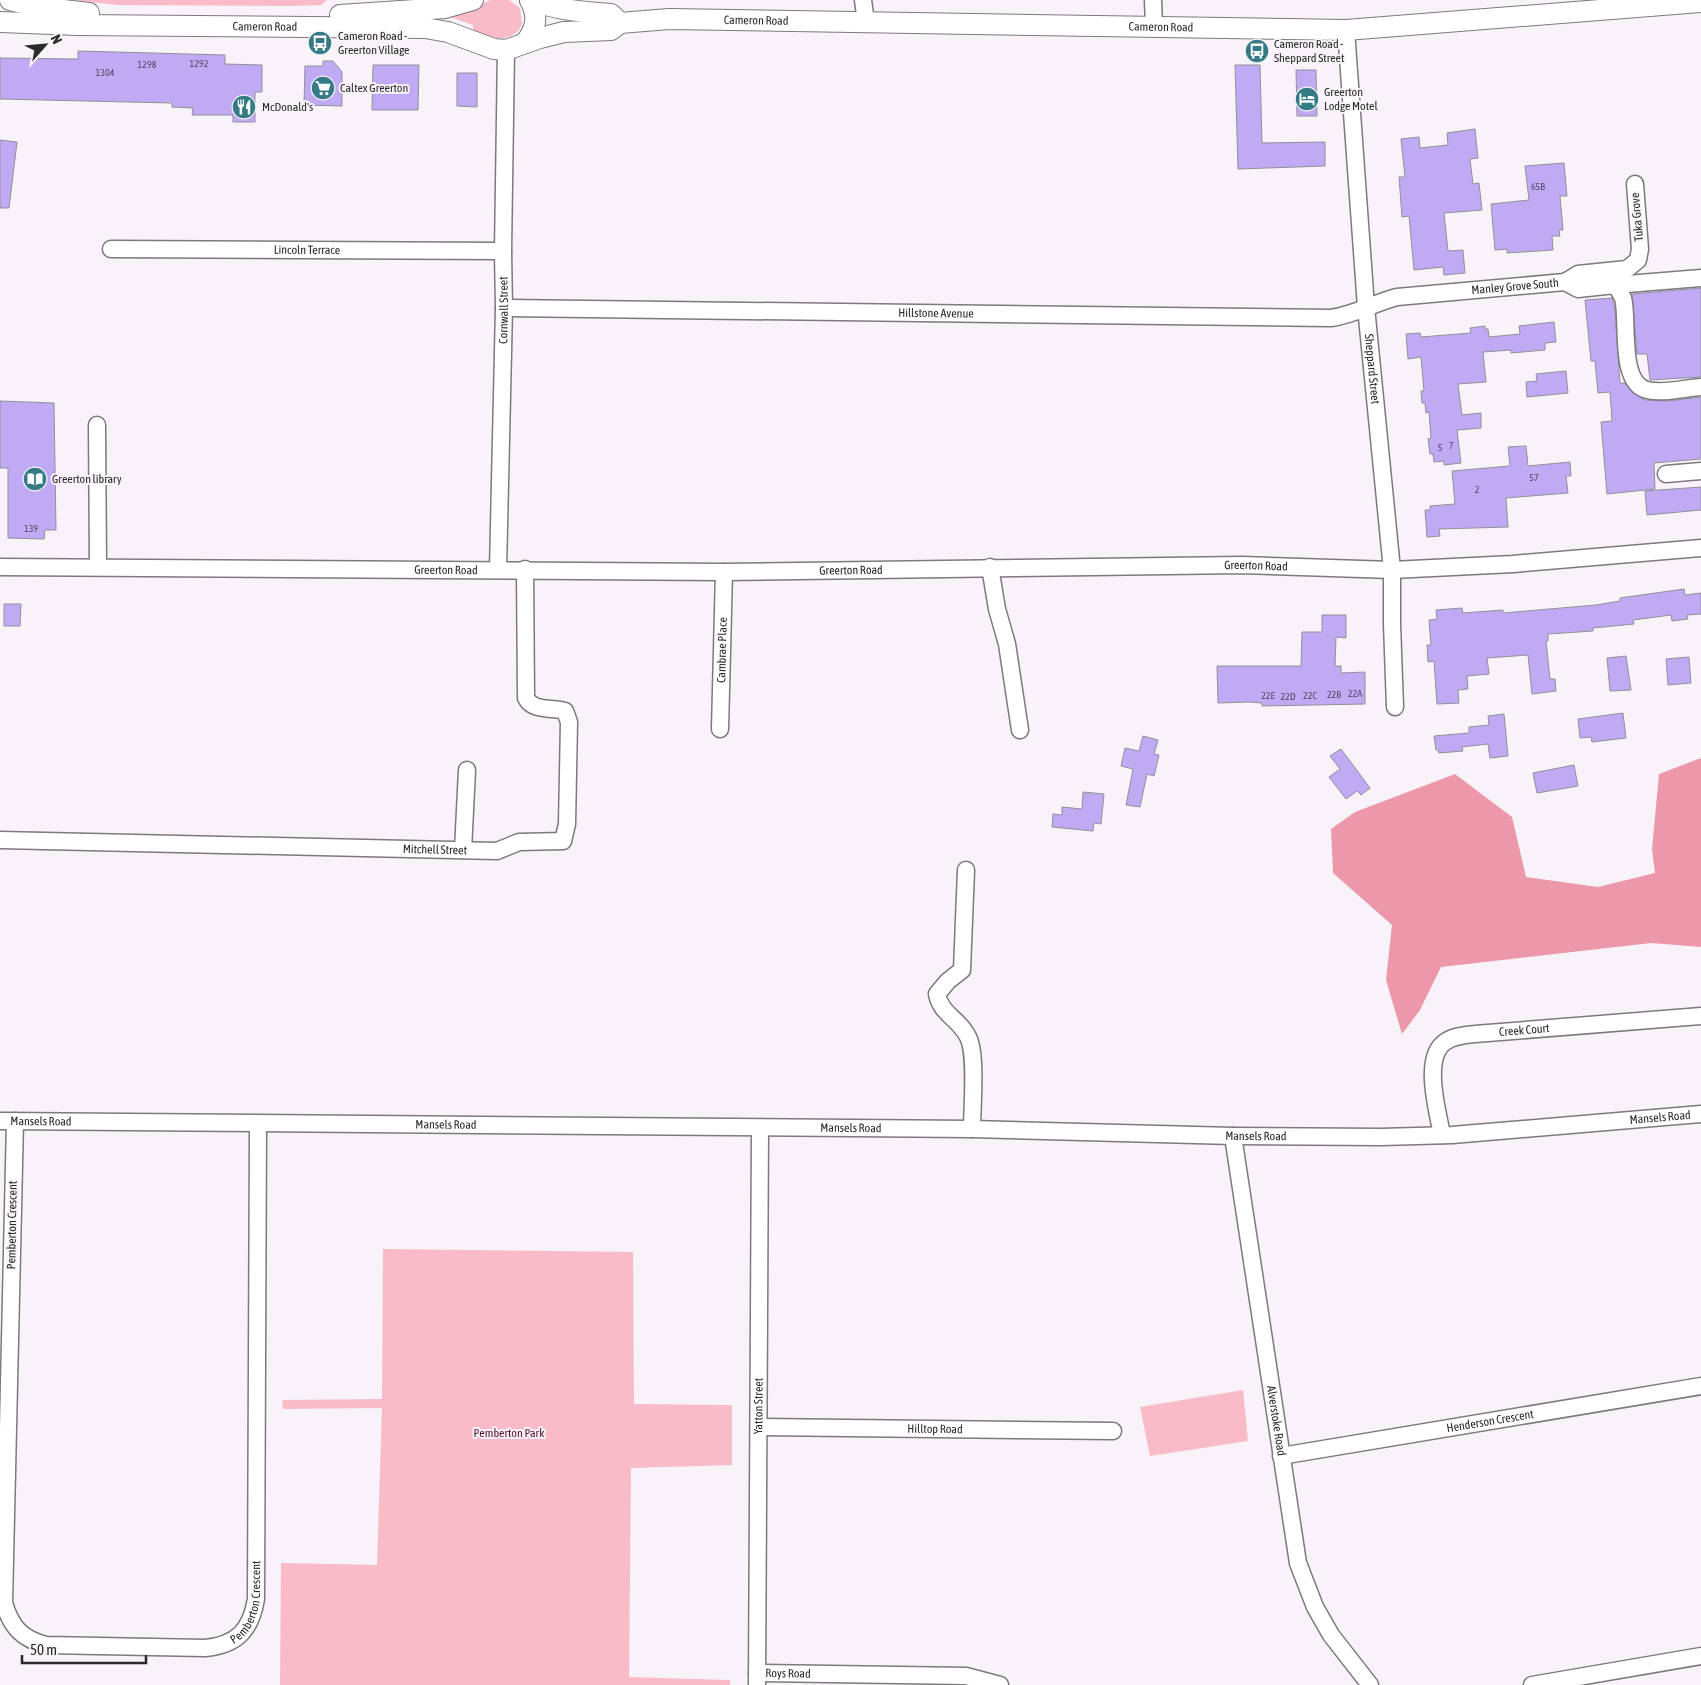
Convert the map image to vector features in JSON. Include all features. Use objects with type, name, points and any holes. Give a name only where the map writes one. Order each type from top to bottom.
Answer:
[{"type":"main road","name":"Cameron Road","points":[[10,0],[42,7],[101,14],[288,16],[335,16],[445,8],[473,0]]},
{"type":"main road","name":"Cameron Road","points":[[530,0],[548,7],[576,12],[611,14],[620,23]]},
{"type":"main road","name":"Cameron Road","points":[[525,43],[534,32],[536,20],[535,9],[530,0]]},
{"type":"main road","name":"Cameron Road","points":[[0,22],[78,25],[425,28],[448,32],[494,49],[506,50],[564,32],[612,30],[620,23],[669,19],[1154,27],[1210,30],[1346,30],[1701,2]]},
{"type":"street","points":[[863,0],[866,22]]},
{"type":"street","points":[[1153,0],[1154,27]]},
{"type":"street","name":"Sheppard Street","points":[[1346,30],[1366,307],[1392,570],[1392,624],[1396,707]]},
{"type":"street","name":"Cornwall Street","points":[[498,570],[504,308],[506,50]]},
{"type":"street","name":"Tuka Grove","points":[[1565,282],[1578,274],[1627,269],[1638,260],[1640,249],[1635,184]]},
{"type":"street","name":"Lincoln Terrace","points":[[111,248],[503,251]]},
{"type":"street","name":"Manley Grove South","points":[[1366,307],[1397,297],[1565,282],[1578,290],[1701,278]]},
{"type":"street","points":[[1615,285],[1623,298],[1629,369],[1644,390],[1656,391],[1701,387]]},
{"type":"street","name":"Hillstone Avenue","points":[[504,308],[1331,318],[1354,313],[1366,307]]},
{"type":"street","points":[[97,425],[98,567]]},
{"type":"street","points":[[1666,474],[1701,471]]},
{"type":"street","name":"Greerton Road","points":[[0,567],[526,569],[724,572],[1242,565],[1392,570],[1513,564],[1701,548]]},
{"type":"street","points":[[990,567],[997,609],[1007,644],[1020,730]]},
{"type":"street","name":"Mitchell Street","points":[[0,840],[497,851],[519,842],[558,843],[563,841],[565,836],[569,722],[565,711],[543,709],[528,702],[526,698],[526,569]]},
{"type":"street","name":"Cambrae Place","points":[[720,729],[724,572]]},
{"type":"street","points":[[463,850],[468,770]]},
{"type":"street","points":[[966,870],[962,970],[948,981],[937,994],[942,1009],[962,1027],[972,1045],[972,1129]]},
{"type":"street","name":"Creek Court","points":[[1442,1136],[1434,1083],[1433,1059],[1443,1042],[1451,1038],[1475,1034],[1701,1016]]},
{"type":"street","name":"Mansels Road","points":[[7,1121],[258,1125],[424,1123],[972,1129],[1233,1136],[1442,1136],[1701,1114]]},
{"type":"street","name":"Pemberton Crescent","points":[[7,1121],[4,1603],[7,1614],[11,1624],[25,1638],[46,1645],[195,1648],[216,1647],[236,1639],[250,1622],[256,1598],[258,1125]]},
{"type":"street","name":"Yatton Street","points":[[757,1679],[760,1128]]},
{"type":"street","name":"Alverstoke Road","points":[[1233,1136],[1298,1563],[1315,1607],[1323,1621],[1370,1685]]},
{"type":"street","name":"Henderson Crescent","points":[[1281,1456],[1701,1386]]},
{"type":"street","name":"Hilltop Road","points":[[759,1427],[1113,1431]]},
{"type":"street","points":[[1532,1685],[1701,1656]]},
{"type":"street","name":"Roys Road","points":[[757,1679],[966,1676],[1000,1685]]},
{"type":"green space","points":[[71,0],[327,0],[321,5],[291,6],[118,5]]},
{"type":"green space","points":[[491,0],[509,0],[520,8],[522,24],[513,35],[494,38],[473,34],[473,25],[450,17]]},
{"type":"green space","name":"Pemberton Park","points":[[383,1249],[633,1252],[634,1404],[732,1405],[732,1465],[631,1468],[629,1677],[730,1680],[730,1685],[280,1685],[281,1563],[377,1565],[382,1408],[283,1409],[282,1400],[382,1399]]},
{"type":"green space","points":[[1243,1390],[1248,1441],[1150,1456],[1140,1407]]},
{"type":"shaded area","points":[[1701,758],[1701,947],[1651,943],[1441,967],[1420,1010],[1402,1034],[1386,980],[1392,925],[1333,873],[1331,829],[1355,812],[1455,774],[1512,817],[1526,877],[1598,887],[1655,873],[1652,849],[1659,774]]},
{"type":"building","points":[[78,51],[225,55],[225,64],[262,65],[262,92],[255,92],[255,122],[233,122],[233,115],[192,115],[193,108],[172,107],[172,103],[0,99],[0,58],[78,59]]},
{"type":"building","name":"Caltex Greerton","points":[[323,61],[333,61],[342,72],[342,106],[304,105],[305,66],[323,66]]},
{"type":"building","points":[[373,65],[419,65],[418,110],[372,110]]},
{"type":"building","points":[[1235,65],[1260,65],[1262,143],[1325,142],[1325,166],[1238,169]]},
{"type":"building","points":[[1296,70],[1316,70],[1317,116],[1297,116]]},
{"type":"building","points":[[457,73],[477,73],[477,107],[457,106]]},
{"type":"building","points":[[1475,129],[1478,158],[1470,159],[1473,184],[1479,183],[1482,210],[1444,213],[1448,251],[1463,250],[1465,273],[1444,275],[1443,267],[1414,270],[1409,216],[1402,217],[1399,177],[1405,177],[1401,139],[1419,137],[1420,148],[1448,145],[1447,133]]},
{"type":"building","points":[[0,140],[17,142],[9,208],[0,208]]},
{"type":"building","points":[[1564,163],[1567,196],[1560,196],[1563,230],[1559,230],[1560,236],[1552,236],[1553,250],[1507,253],[1507,249],[1495,250],[1491,204],[1529,200],[1525,166]]},
{"type":"building","points":[[1701,288],[1701,377],[1650,380],[1647,354],[1637,354],[1632,294]]},
{"type":"building","points":[[1612,298],[1615,309],[1620,383],[1625,383],[1633,393],[1645,400],[1668,401],[1701,397],[1701,459],[1654,463],[1655,489],[1607,494],[1601,422],[1612,421],[1610,392],[1598,393],[1595,361],[1591,361],[1585,300]]},
{"type":"building","points":[[1554,322],[1556,342],[1545,343],[1545,350],[1511,353],[1511,350],[1483,352],[1486,382],[1458,384],[1462,415],[1481,413],[1481,428],[1457,430],[1461,463],[1444,465],[1444,461],[1434,462],[1433,454],[1430,454],[1428,439],[1431,438],[1429,412],[1426,413],[1425,403],[1422,403],[1421,391],[1424,391],[1421,357],[1408,359],[1406,334],[1420,333],[1421,337],[1471,333],[1470,328],[1485,326],[1485,329],[1488,329],[1489,337],[1520,334],[1519,326]]},
{"type":"building","points":[[1566,371],[1568,393],[1527,397],[1526,382],[1537,381],[1536,374]]},
{"type":"building","points":[[0,401],[54,403],[56,530],[45,530],[44,539],[8,538],[8,468],[0,468]]},
{"type":"building","points":[[1526,446],[1528,466],[1570,462],[1571,476],[1566,476],[1568,493],[1506,498],[1508,527],[1439,529],[1440,536],[1427,537],[1425,510],[1430,510],[1430,506],[1455,504],[1452,471],[1510,466],[1508,447]]},
{"type":"building","points":[[1701,487],[1701,510],[1647,515],[1645,491]]},
{"type":"building","points":[[1684,589],[1685,595],[1701,593],[1701,614],[1687,615],[1688,619],[1672,621],[1671,615],[1633,620],[1634,624],[1593,628],[1593,631],[1548,634],[1548,641],[1546,641],[1550,679],[1555,679],[1556,691],[1532,694],[1528,655],[1487,658],[1489,674],[1467,676],[1468,689],[1458,690],[1459,703],[1437,704],[1434,661],[1428,662],[1427,645],[1431,645],[1429,620],[1437,619],[1436,610],[1462,608],[1463,613],[1503,610],[1503,613],[1596,605],[1620,601],[1620,598]]},
{"type":"building","points":[[4,604],[21,604],[20,626],[4,626]]},
{"type":"building","points":[[1322,615],[1346,615],[1346,638],[1336,637],[1335,666],[1341,666],[1341,673],[1365,672],[1365,704],[1262,706],[1262,703],[1248,702],[1218,703],[1217,666],[1301,666],[1302,632],[1322,632]]},
{"type":"building","points":[[1626,656],[1631,690],[1610,691],[1607,658]]},
{"type":"building","points":[[1689,657],[1691,683],[1668,685],[1666,659]]},
{"type":"building","points":[[1623,713],[1626,738],[1592,742],[1591,737],[1580,738],[1578,719]]},
{"type":"building","points":[[1504,714],[1508,756],[1490,758],[1488,744],[1462,747],[1463,751],[1439,753],[1436,750],[1434,736],[1469,733],[1469,727],[1489,725],[1488,716]]},
{"type":"building","points":[[1143,736],[1158,740],[1154,754],[1159,755],[1154,776],[1147,774],[1140,807],[1126,805],[1133,769],[1121,766],[1125,748],[1139,751]]},
{"type":"building","points":[[1341,749],[1370,788],[1361,795],[1357,791],[1346,799],[1329,777],[1340,769],[1330,756]]},
{"type":"building","points":[[1574,765],[1578,786],[1537,793],[1533,773]]},
{"type":"building","points":[[1083,792],[1104,794],[1101,824],[1094,823],[1093,831],[1052,827],[1053,814],[1062,815],[1062,807],[1082,809]]},
{"type":"place","name":"Cameron Road - Greerton Village","points":[[320,43]]},
{"type":"place","name":"Cameron Road - Sheppard Street","points":[[1257,51]]},
{"type":"place","name":"Caltex Greerton","points":[[323,88]]},
{"type":"place","name":"Greerton Lodge Motel","points":[[1307,99]]},
{"type":"place","name":"McDonald's","points":[[244,107]]},
{"type":"place","name":"Greerton library","points":[[35,479]]}]
